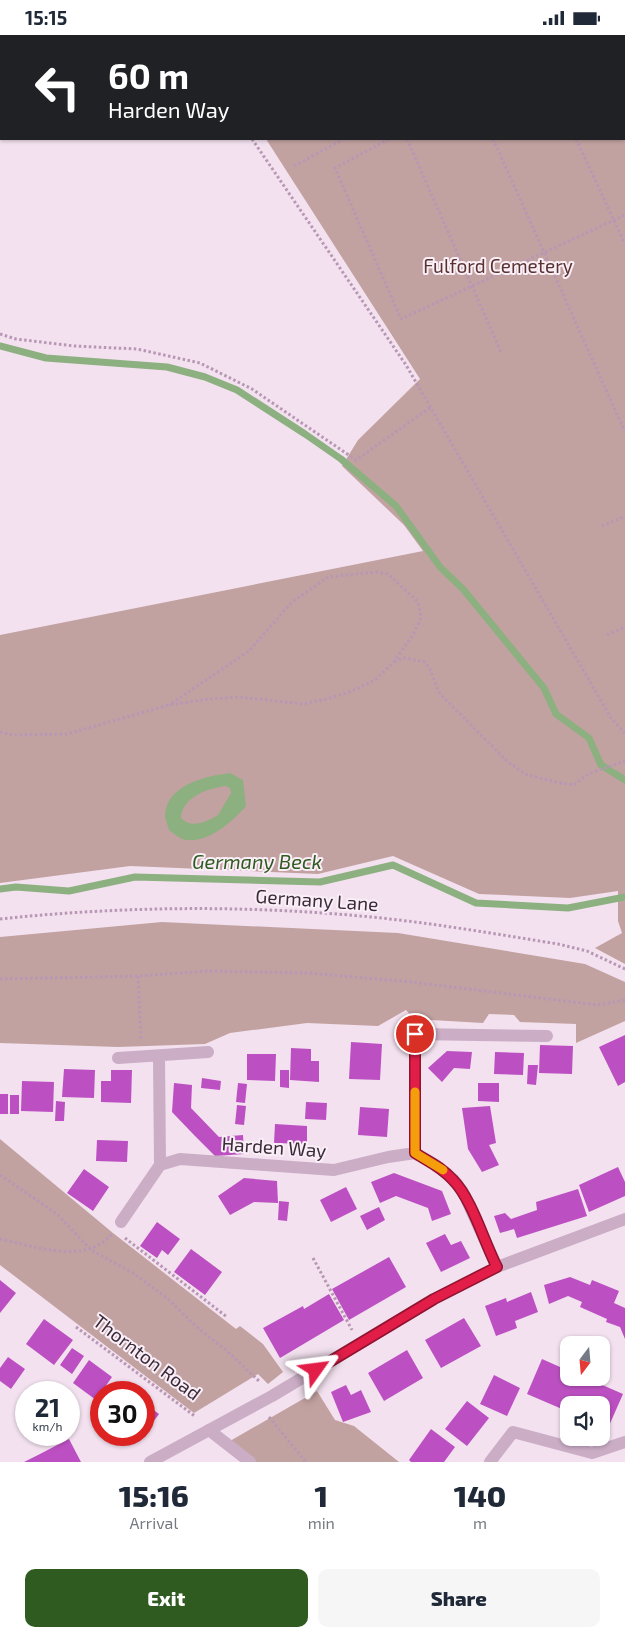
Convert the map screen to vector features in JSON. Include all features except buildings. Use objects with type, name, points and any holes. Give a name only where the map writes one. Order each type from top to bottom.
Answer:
[{"type":"street","points":[[497,1267],[458,1186],[437,1166],[415,1153],[415,1034],[547,1036]]},
{"type":"street","points":[[118,1058],[208,1051]]},
{"type":"street","points":[[119,1226],[160,1165],[159,1056]]},
{"type":"street","name":"Harden Way","points":[[160,1165],[180,1159],[334,1170],[388,1157],[415,1153]]},
{"type":"street","points":[[150,1462],[272,1396],[434,1299],[497,1267],[624,1223]]},
{"type":"street","points":[[209,1430],[250,1462]]},
{"type":"street","points":[[490,1462],[513,1432],[592,1453],[625,1443]]},
{"type":"path","points":[[253,140],[406,365],[611,717],[625,733]]},
{"type":"path","points":[[294,166],[342,140]]},
{"type":"path","points":[[387,140],[335,168],[401,319],[625,215]]},
{"type":"path","points":[[407,140],[501,352]]},
{"type":"path","points":[[493,140],[625,432]]},
{"type":"path","points":[[576,140],[625,244]]},
{"type":"path","points":[[0,334],[16,339],[74,346],[137,349],[200,363],[252,389],[356,460],[431,407]]},
{"type":"path","points":[[620,422],[625,420]]},
{"type":"path","points":[[602,526],[625,516]]},
{"type":"path","points":[[0,733],[13,735],[67,734],[169,705],[239,697],[303,704],[352,691],[375,680],[393,663],[414,635],[421,618],[418,602],[388,575],[376,572],[328,577],[292,602],[249,651],[169,705]]},
{"type":"path","points":[[607,635],[625,627]]},
{"type":"path","points":[[393,663],[404,658],[425,662],[432,671],[434,684],[440,694],[508,763],[525,774],[574,785],[588,774],[625,761]]},
{"type":"path","name":"Germany Lane","points":[[0,919],[53,913],[192,909],[279,910],[363,916],[558,944],[587,951],[625,969]]},
{"type":"path","points":[[0,979],[138,976],[207,971],[309,973],[410,981],[598,1005],[625,1000]]},
{"type":"path","points":[[138,976],[142,1056]]},
{"type":"path","points":[[0,1175],[57,1214],[91,1250],[133,1273],[168,1299],[264,1386]]},
{"type":"path","points":[[0,1239],[71,1253],[91,1250],[107,1240],[119,1226],[228,1317]]},
{"type":"path","points":[[313,1258],[360,1343]]},
{"type":"path","name":"Thornton Road","points":[[76,1327],[196,1417]]},
{"type":"path","points":[[266,1412],[306,1462]]},
{"type":"green space","name":"Fulford Cemetery","points":[[267,140],[625,140],[625,964],[595,948],[622,933],[618,921],[618,891],[570,898],[479,894],[393,856],[318,874],[130,866],[0,883],[0,635],[423,551],[404,525],[342,466],[358,440],[420,379]]},
{"type":"green space","points":[[162,922],[398,933],[585,964],[625,982],[625,1021],[576,1043],[576,1024],[520,1022],[514,1015],[489,1014],[483,1023],[414,1019],[406,1010],[378,1026],[307,1023],[230,1033],[205,1044],[118,1047],[0,1043],[0,937]]},
{"type":"green space","points":[[0,1139],[113,1233],[236,1329],[240,1326],[263,1344],[283,1372],[268,1384],[258,1374],[194,1413],[155,1383],[155,1381],[152,1381],[0,1265]]},
{"type":"green space","points":[[317,1391],[335,1420],[354,1426],[399,1462],[256,1462],[230,1441]]},
{"type":"shaded area","points":[[230,773],[243,780],[246,806],[240,812],[218,831],[200,839],[182,839],[169,830],[165,815],[167,804],[180,789],[200,779]],"holes":[[[226,786],[230,788],[231,793],[218,815],[204,822],[194,824],[181,818],[186,804],[197,795],[219,787]]]},
{"type":"waterway","points":[[0,346],[46,358],[167,367],[205,377],[237,390],[305,434],[341,459],[396,506],[440,567],[463,589],[544,688],[556,714],[589,738],[601,765],[625,780]]},
{"type":"waterway","name":"Germany Beck","points":[[0,889],[16,887],[69,891],[135,877],[320,882],[393,865],[476,903],[568,908],[625,897]]},
{"type":"slow traffic","points":[[415,1092],[415,1153],[443,1170]]},
{"type":"route","points":[[316,1370],[434,1299],[497,1267],[463,1192],[454,1180],[437,1166],[415,1153],[415,1034]]}]
